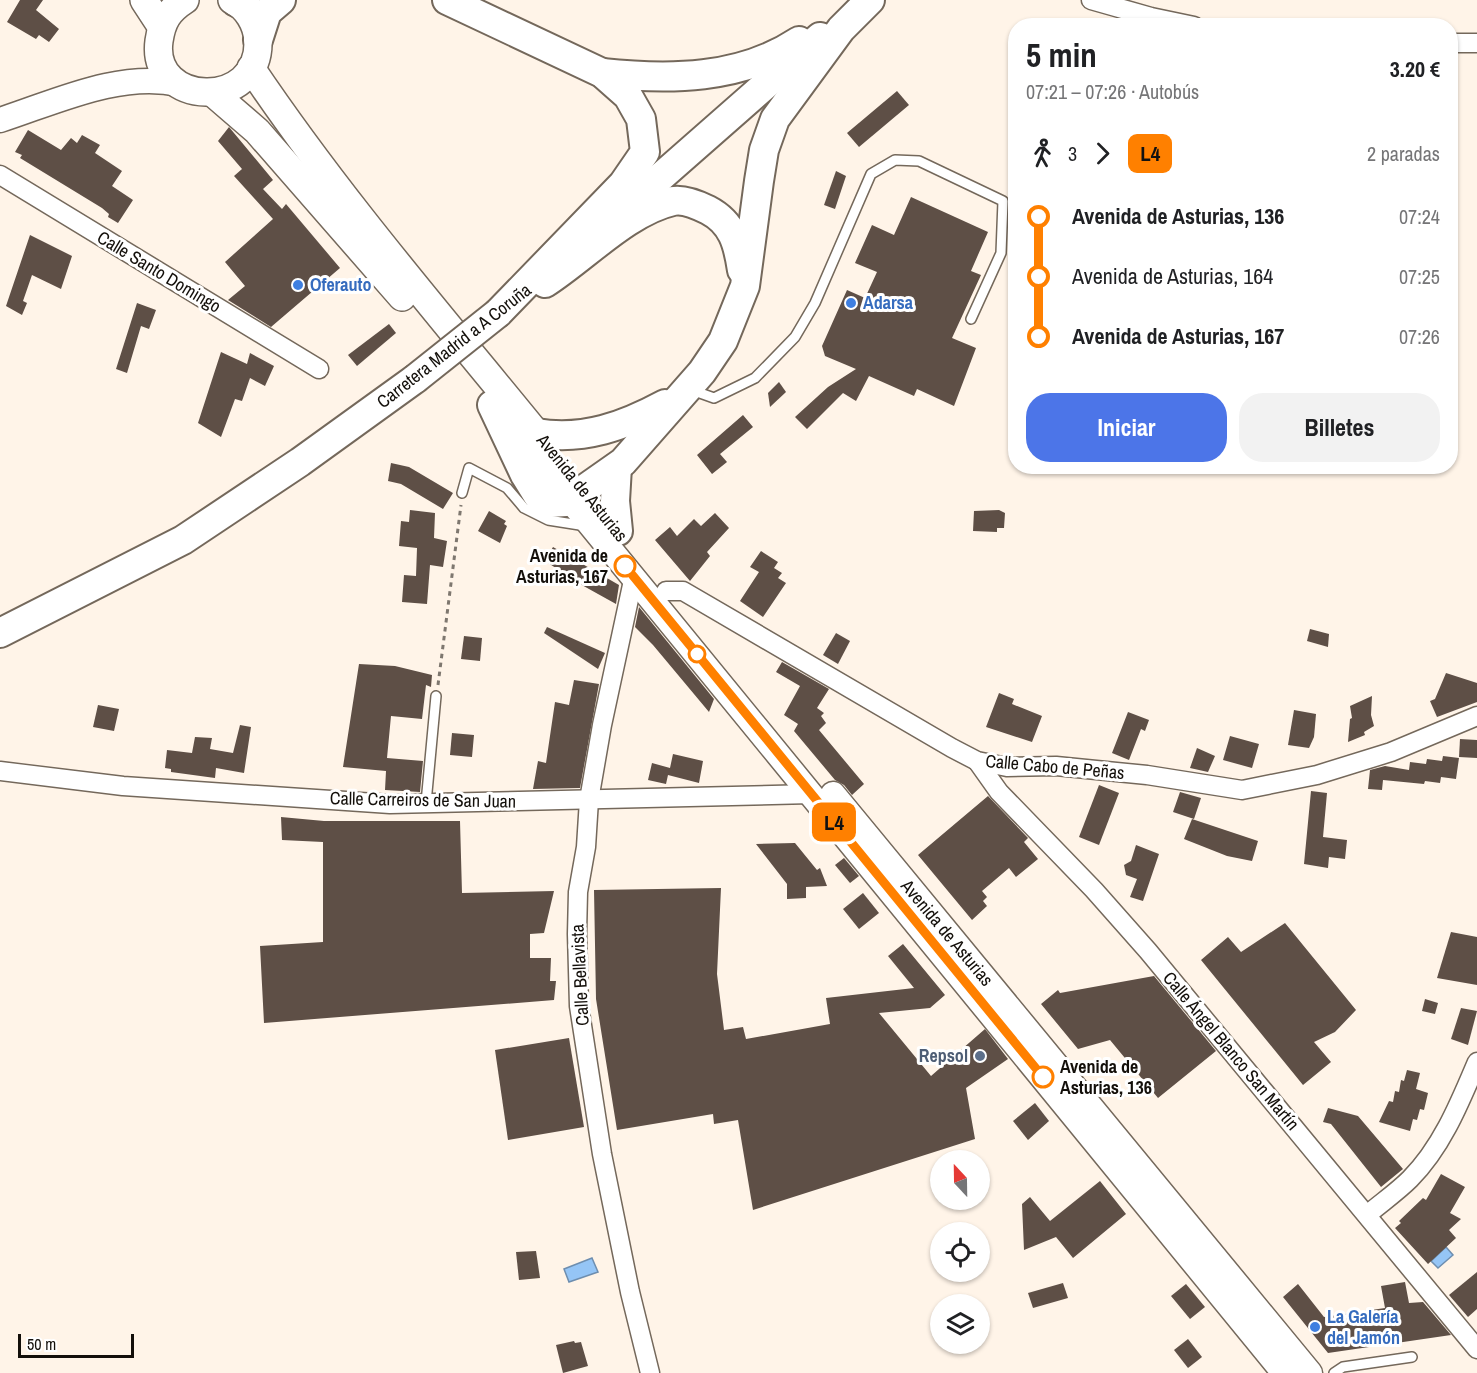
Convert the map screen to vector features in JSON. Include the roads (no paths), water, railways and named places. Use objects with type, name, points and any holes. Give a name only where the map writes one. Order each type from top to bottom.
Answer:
[{"type":"highway","points":[[258,40],[267,12],[281,0]]},
{"type":"highway","points":[[447,0],[602,73],[628,96],[641,119],[645,152],[623,184],[498,313]]},
{"type":"highway","points":[[602,73],[647,78],[693,77],[740,68],[795,44],[860,0]]},
{"type":"highway","points":[[492,405],[538,496],[554,504],[582,491],[617,467],[713,359],[723,341],[745,286],[764,150],[775,119],[841,29],[868,0]]},
{"type":"highway","name":"Carretera Madrid a A Coruña","points":[[0,633],[183,540],[300,462],[415,379],[628,208],[781,69],[868,0]]},
{"type":"highway","points":[[498,313],[549,281],[648,210],[675,201],[698,205],[723,218],[738,247],[745,286]]},
{"type":"highway","points":[[536,433],[573,436],[623,425],[684,391]]},
{"type":"highway","points":[[573,436],[591,456],[595,467],[582,491]]},
{"type":"highway","points":[[606,529],[615,501],[617,467]]},
{"type":"main road","points":[[144,0],[159,37],[164,68],[179,84]]},
{"type":"main road","points":[[126,81],[159,37],[173,8],[185,0]]},
{"type":"main road","points":[[0,120],[126,81],[159,80],[179,84],[198,93],[213,93],[233,86],[251,68],[258,40],[250,16],[238,1]]},
{"type":"main road","name":"Avenida de Asturias","points":[[251,68],[287,122],[417,288],[582,491],[634,576],[1284,1373]]},
{"type":"main road","points":[[213,93],[257,131],[492,405]]},
{"type":"main road","name":"Avenida de Asturias","points":[[606,529],[666,591],[1310,1373]]},
{"type":"street","points":[[1091,0],[1156,18]]},
{"type":"street","points":[[1458,43],[1477,43]]},
{"type":"street","name":"Calle Santo Domingo","points":[[0,175],[319,369]]},
{"type":"street","name":"Calle Bellavista","points":[[634,576],[602,725],[589,800],[586,848],[578,892],[579,1006],[602,1154],[630,1292],[650,1373]]},
{"type":"street","name":"Calle Cabo de Peñas","points":[[666,591],[683,591],[977,761],[1007,767],[1056,766],[1147,775],[1242,790],[1307,777],[1391,752],[1477,716]]},
{"type":"street","name":"Calle Ángel Blanco San Martín","points":[[977,761],[999,792],[1094,890],[1148,951],[1477,1348]]},
{"type":"street","name":"Calle Carreiros de San Juan","points":[[0,771],[123,786],[390,804],[812,794]]},
{"type":"street","points":[[1367,1215],[1411,1178],[1430,1154],[1458,1107],[1477,1062]]},
{"type":"lane","points":[[684,391],[714,398],[755,378],[795,337],[816,303],[871,174],[895,160],[919,161],[1003,201],[1000,253],[971,319]]},
{"type":"lane","points":[[462,493],[469,468],[507,488],[524,508],[548,520],[606,529]]},
{"type":"lane","points":[[426,803],[436,696]]},
{"type":"lane","points":[[1334,1373],[1343,1367],[1412,1357]]},
{"type":"water","points":[[1446,1247],[1453,1255],[1438,1268],[1431,1261]]},
{"type":"water","points":[[592,1258],[598,1272],[569,1282],[564,1269]]},
{"type":"place","name":"Oferauto","points":[[298,285]]},
{"type":"place","name":"Adarsa","points":[[851,303]]},
{"type":"place","name":"Avenida de Asturias, 167","points":[[625,566]]},
{"type":"place","name":"Repsol","points":[[980,1056]]},
{"type":"place","name":"Avenida de Asturias, 136","points":[[1043,1077]]},
{"type":"place","name":"La Galería del Jamón","points":[[1315,1327]]}]
